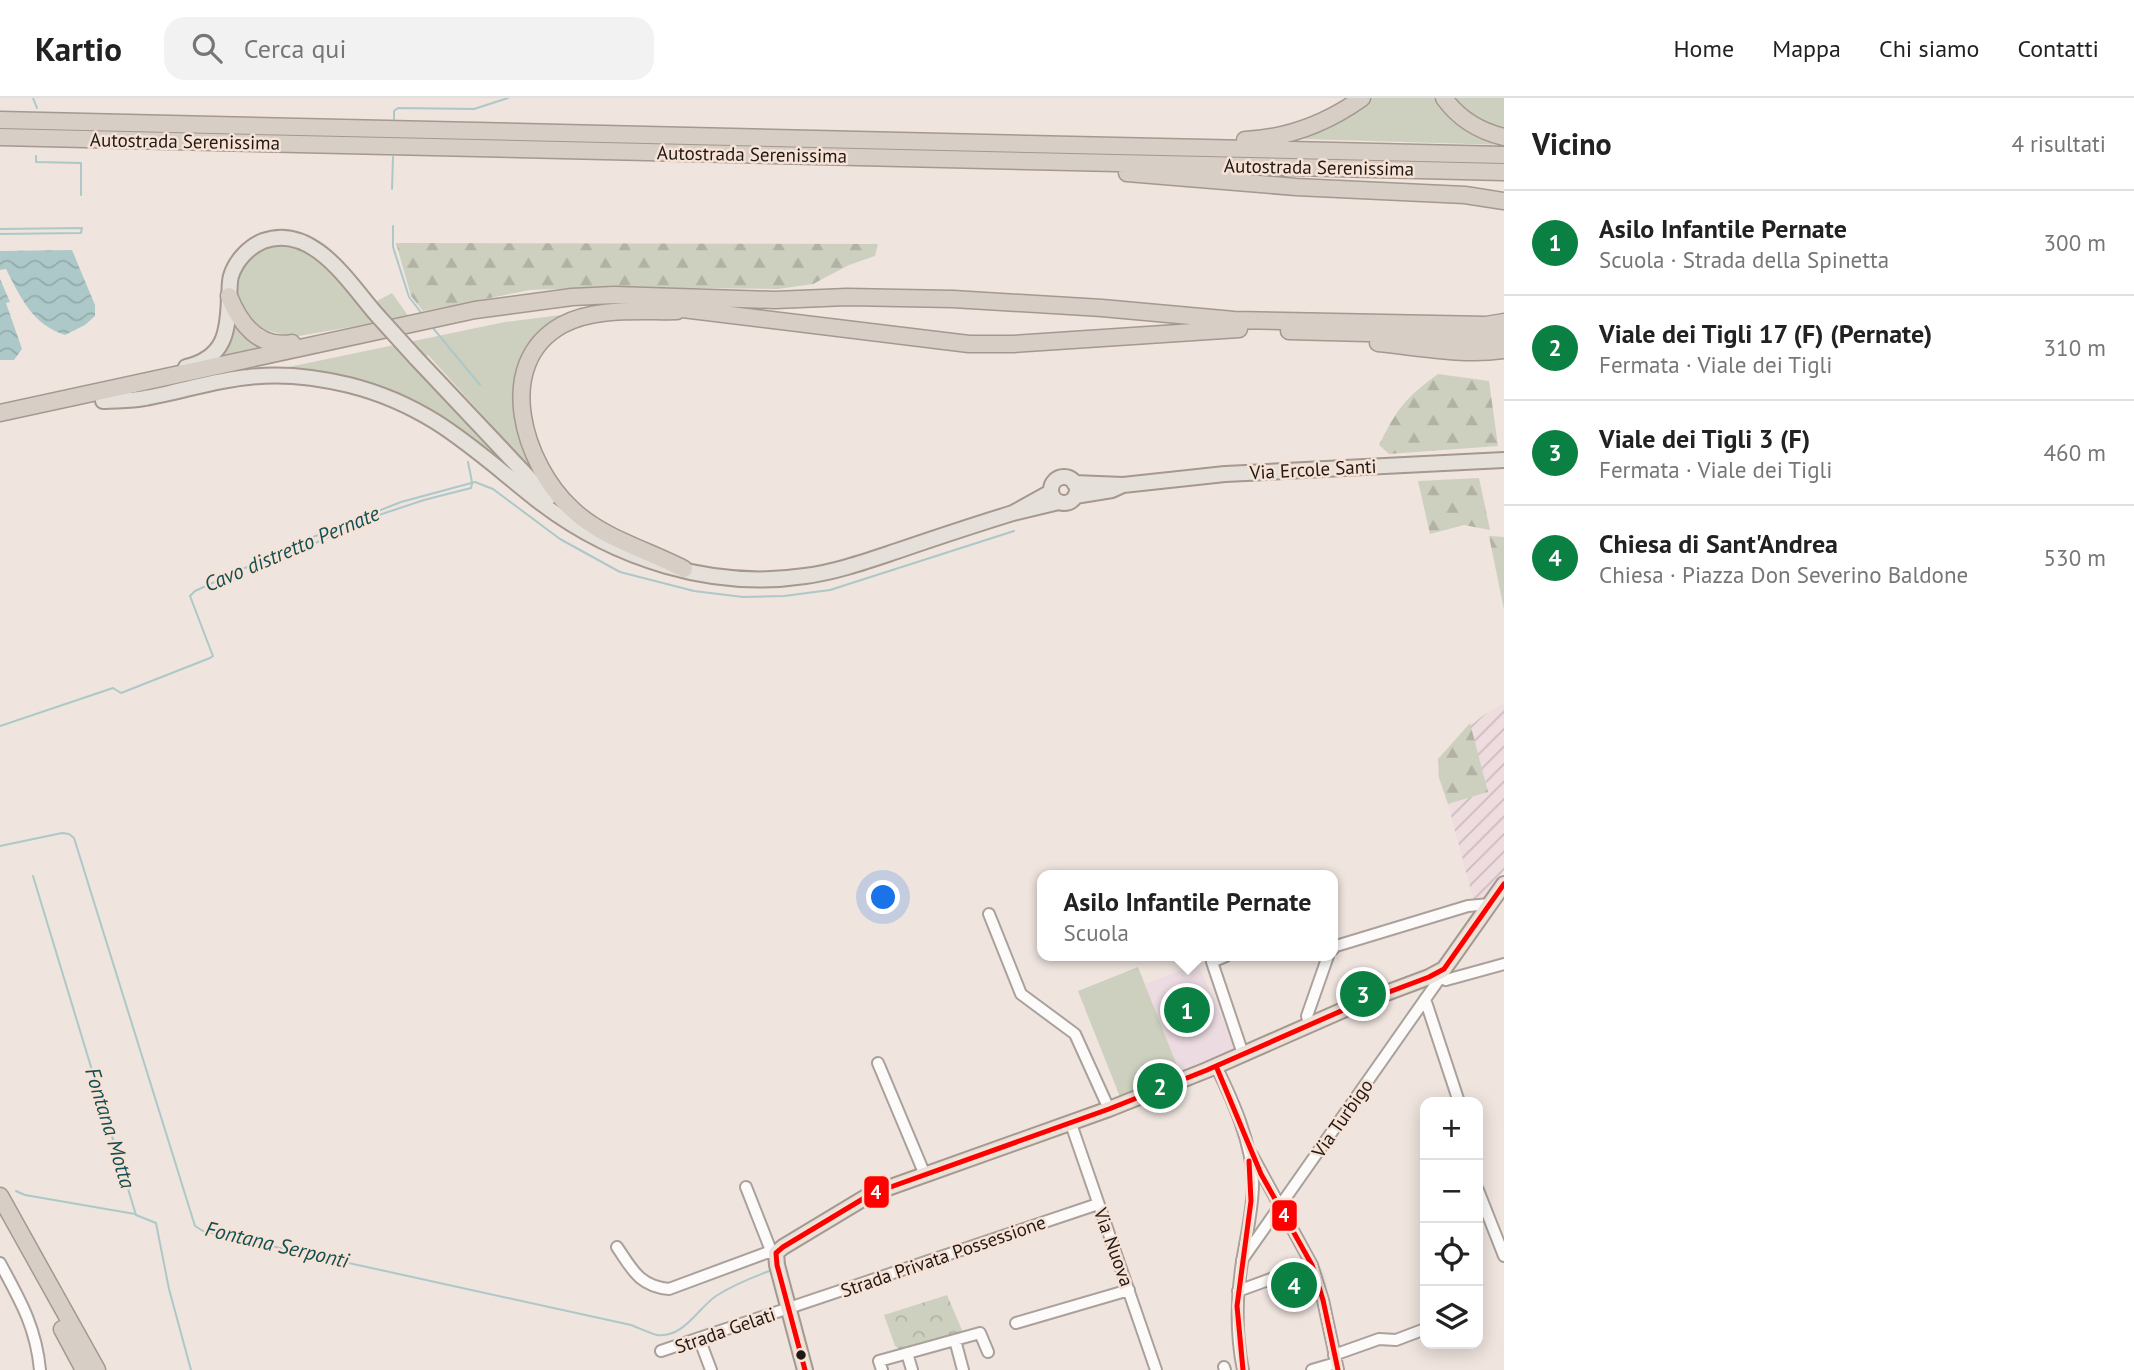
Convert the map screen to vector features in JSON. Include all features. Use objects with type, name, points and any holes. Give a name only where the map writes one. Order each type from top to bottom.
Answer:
[{"type":"highway","points":[[1089,146],[1136,139],[1237,140],[1276,136],[1324,122],[1362,98]]},
{"type":"highway","points":[[1444,98],[1464,120],[1504,137]]},
{"type":"highway","name":"Autostrada Serenissima","points":[[0,120],[1504,155]]},
{"type":"highway","name":"Autostrada Serenissima","points":[[0,137],[1504,172]]},
{"type":"highway","points":[[1052,161],[1097,170],[1308,188],[1465,195],[1504,201]]},
{"type":"highway","points":[[0,413],[96,398],[431,325],[521,302],[614,295],[775,300],[847,297],[953,299],[1102,308],[1220,319],[1455,351],[1504,350]]},
{"type":"highway","points":[[229,296],[244,326],[258,338],[275,344],[283,345],[339,334],[377,323]]},
{"type":"highway","points":[[0,424],[377,323],[431,325],[588,305],[643,305],[701,310],[969,344],[1013,344],[1268,325],[1486,325],[1504,322]]},
{"type":"highway","points":[[684,569],[617,538],[572,510],[551,485],[528,442],[521,393],[523,374],[530,354],[538,342],[563,324],[597,314],[701,310]]},
{"type":"highway","points":[[1268,325],[1485,338],[1504,336]]},
{"type":"highway","points":[[0,1196],[97,1370]]},
{"type":"highway","points":[[0,1216],[84,1370]]},
{"type":"main road","points":[[96,398],[138,377],[196,364],[207,358],[220,346],[226,332],[229,282],[233,270],[251,247],[268,240],[293,238],[320,252],[377,323],[415,357],[534,484],[579,523],[617,545],[684,569]]},
{"type":"main road","points":[[96,398],[143,399],[249,377],[279,376],[319,378],[367,390],[406,404],[441,423],[571,525],[605,544],[634,556],[729,578],[791,578],[830,572],[1055,497],[1067,503],[1075,489],[1066,478],[1059,478],[1052,485],[1055,497]]},
{"type":"main road","name":"Via Ercole Santi","points":[[1075,489],[1112,490],[1123,485],[1225,474],[1504,460]]},
{"type":"main road","name":"Via Turbigo","points":[[1442,973],[1504,884]]},
{"type":"main road","points":[[805,1370],[776,1253],[871,1194],[1109,1110],[1309,1025],[1442,973]]},
{"type":"street","points":[[1338,947],[1468,906],[1490,904]]},
{"type":"street","points":[[989,914],[1021,994],[1075,1034],[1109,1110]]},
{"type":"street","points":[[1214,961],[1212,962],[1242,1054]]},
{"type":"street","points":[[1309,1025],[1307,1016],[1326,961]]},
{"type":"street","points":[[1442,973],[1446,979],[1504,964]]},
{"type":"street","name":"Via Turbigo","points":[[1243,1370],[1236,1320],[1242,1260],[1442,973]]},
{"type":"street","points":[[1425,999],[1457,1097]]},
{"type":"street","points":[[878,1063],[925,1175]]},
{"type":"street","points":[[1216,1066],[1257,1177],[1280,1208],[1312,1265],[1323,1300],[1336,1362]]},
{"type":"street","name":"Via Nuova","points":[[1071,1124],[1156,1370]]},
{"type":"street","points":[[1242,1260],[1257,1177]]},
{"type":"street","points":[[746,1187],[770,1248],[776,1253]]},
{"type":"street","points":[[1483,1203],[1504,1256]]},
{"type":"street","name":"Strada Privata Possessione","points":[[788,1308],[1098,1204]]},
{"type":"street","points":[[617,1247],[642,1280],[654,1288],[668,1289],[766,1253],[776,1253]]},
{"type":"street","points":[[0,1263],[24,1307],[35,1335],[40,1370]]},
{"type":"street","points":[[1238,1291],[1290,1272]]},
{"type":"street","points":[[1016,1323],[1129,1290]]},
{"type":"street","name":"Strada Gelati","points":[[662,1351],[788,1308]]},
{"type":"street","points":[[1312,1370],[1336,1362],[1379,1339],[1396,1340],[1420,1331]]},
{"type":"street","points":[[882,1370],[879,1361],[980,1333],[988,1352]]},
{"type":"street","points":[[699,1338],[711,1370]]},
{"type":"street","points":[[955,1340],[963,1370]]},
{"type":"street","points":[[907,1353],[912,1370]]},
{"type":"shaded area","points":[[1504,703],[1504,870],[1486,897],[1474,902],[1448,804],[1488,792],[1470,726]]},
{"type":"shaded area","points":[[1198,964],[1236,1049],[1180,1073],[1145,984]]},
{"type":"green space","points":[[1372,98],[1504,98],[1504,145],[1300,139],[1354,113]]},
{"type":"green space","points":[[396,243],[878,244],[875,256],[849,265],[813,284],[778,289],[607,287],[530,290],[423,311],[411,296]]},
{"type":"green space","points":[[289,244],[317,255],[362,309],[392,293],[409,317],[293,337],[258,328],[243,318],[236,294],[237,280],[248,258],[258,251],[267,246]]},
{"type":"green space","points":[[569,314],[537,333],[523,356],[515,387],[549,489],[428,355],[414,365],[511,469],[460,429],[397,395],[279,369],[505,322]]},
{"type":"green space","points":[[233,317],[269,347],[213,359]]},
{"type":"green space","points":[[1438,374],[1489,381],[1498,446],[1389,454],[1379,445],[1391,422],[1409,398]]},
{"type":"green space","points":[[1479,478],[1490,530],[1464,525],[1430,534],[1418,481]]},
{"type":"green space","points":[[1489,536],[1504,537],[1504,610]]},
{"type":"green space","points":[[1470,723],[1488,792],[1448,804],[1439,778],[1438,759]]},
{"type":"green space","points":[[1138,967],[1180,1073],[1120,1097],[1078,991]]},
{"type":"green space","points":[[947,1295],[965,1337],[907,1353],[895,1346],[884,1315]]},
{"type":"water","points":[[72,250],[95,305],[95,316],[85,325],[65,335],[44,324],[29,309],[6,269],[0,270],[0,251]]},
{"type":"water","points":[[0,279],[10,302],[6,303],[22,349],[14,360],[0,360]]},
{"type":"waterway","name":"Cavo distretto Pernate","points":[[33,98],[37,108]]},
{"type":"waterway","name":"Cavo distretto Pernate","points":[[394,119],[394,111],[398,108],[474,109],[508,98]]},
{"type":"waterway","name":"Cavo distretto Pernate","points":[[36,156],[36,162],[81,163],[81,195]]},
{"type":"waterway","name":"Cavo distretto Pernate","points":[[392,189],[393,157]]},
{"type":"waterway","name":"Cavo distretto Pernate","points":[[393,226],[393,247],[409,297],[423,315]]},
{"type":"waterway","name":"Cavo distretto Pernate","points":[[0,229],[81,228]]},
{"type":"waterway","points":[[0,234],[81,233],[82,228]]},
{"type":"waterway","name":"Cavo distretto Pernate","points":[[433,328],[480,385]]},
{"type":"waterway","name":"Cavo distretto Pernate","points":[[468,462],[472,482]]},
{"type":"waterway","name":"Cavo distretto Pernate","points":[[0,726],[113,688],[121,693],[210,658],[213,656],[190,596],[195,591],[308,539],[401,502],[475,482],[493,489],[560,539],[620,572],[694,591],[743,597],[784,596],[830,590],[1014,531]]},
{"type":"waterway","name":"Cavo distretto Pernate","points":[[266,565],[373,517],[471,488],[472,484]]},
{"type":"waterway","name":"Fontana Serponti","points":[[0,846],[62,833],[74,838],[195,1226],[203,1231],[631,1325],[657,1335],[675,1332],[690,1322],[716,1296],[772,1270]]},
{"type":"waterway","name":"Fontana Motta","points":[[33,876],[136,1215],[156,1223],[169,1289],[191,1370]]},
{"type":"waterway","name":"Fontana Serponti","points":[[16,1191],[25,1195],[135,1214]]},
{"type":"transit line","name":"4","points":[[805,1370],[777,1265],[776,1253],[783,1247],[871,1194],[1109,1109],[1207,1070],[1357,1004],[1429,977],[1444,969],[1504,884]]},
{"type":"transit line","name":"4","points":[[1216,1066],[1261,1174],[1312,1265],[1323,1300],[1338,1370]]},
{"type":"transit line","name":"4","points":[[1243,1370],[1237,1306],[1251,1201],[1249,1161]]},
{"type":"place","name":"Viale dei Tigli 3 (F)","points":[[1363,994]]},
{"type":"place","name":"Asilo Infantile Pernate","points":[[1187,1010]]},
{"type":"place","name":"Viale dei Tigli 17 (F) (Pernate)","points":[[1160,1086]]},
{"type":"place","name":"Chiesa di Sant'Andrea","points":[[1294,1285]]}]
